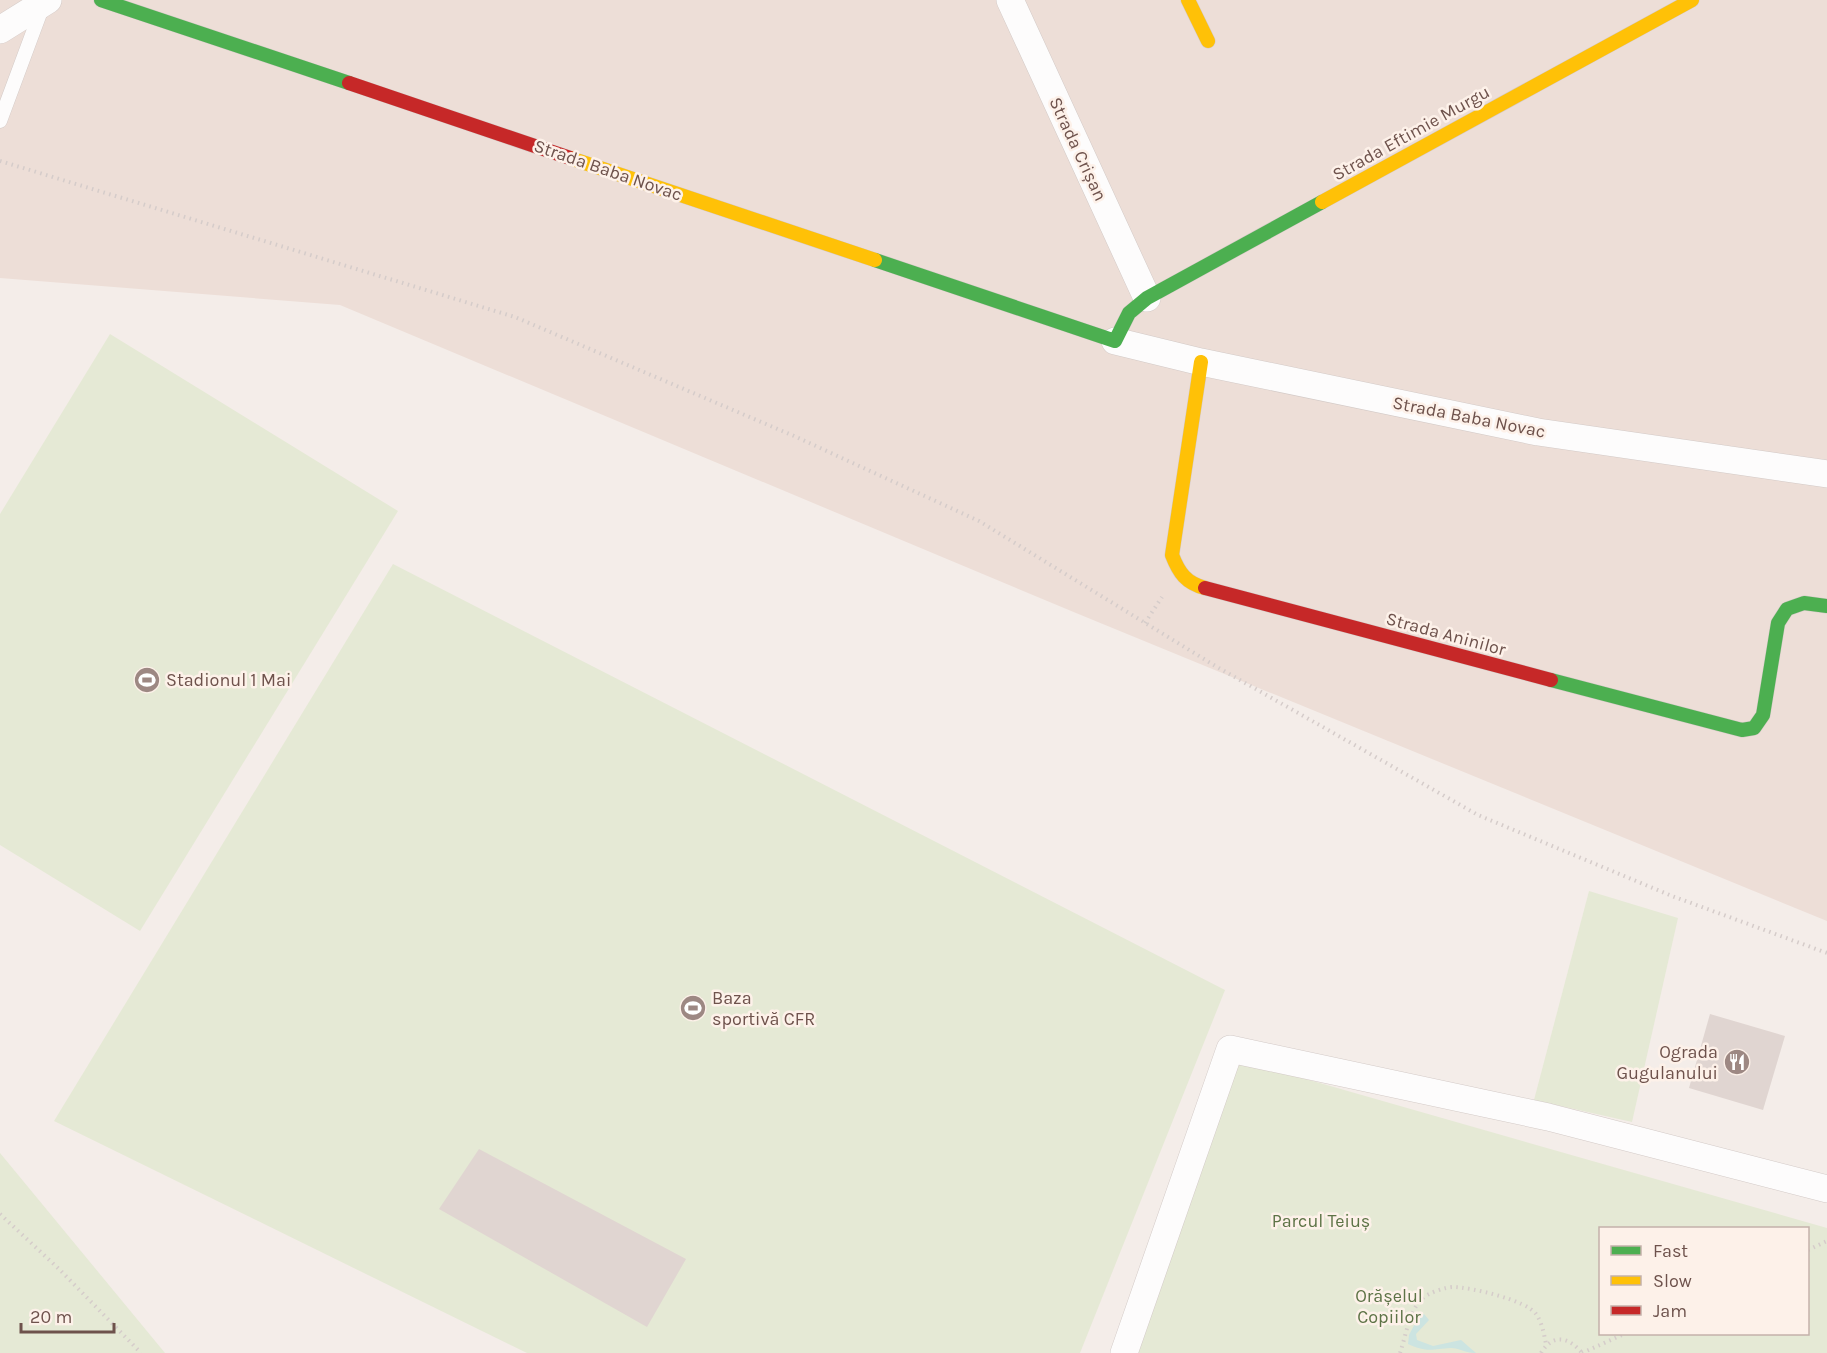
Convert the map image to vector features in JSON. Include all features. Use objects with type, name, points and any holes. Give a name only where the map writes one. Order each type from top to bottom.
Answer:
[{"type":"street","points":[[0,30],[46,0]]},
{"type":"street","name":"Strada Baba Novac","points":[[101,0],[1115,341],[1201,362],[1538,432],[1827,474]]},
{"type":"street","name":"Strada Crișan","points":[[1010,0],[1147,298]]},
{"type":"street","points":[[1188,0],[1208,41]]},
{"type":"street","name":"Strada Eftimie Murgu","points":[[1147,298],[1692,0]]},
{"type":"street","points":[[1115,341],[1129,313],[1147,298]]},
{"type":"street","name":"Strada Aninilor","points":[[1201,362],[1172,555],[1178,571],[1192,585],[1742,730],[1754,728],[1763,716],[1778,623],[1787,609],[1804,603],[1827,606]]},
{"type":"street","points":[[1124,1353],[1230,1049],[1548,1117],[1827,1189]]},
{"type":"lane","points":[[0,121],[46,0]]},
{"type":"path","points":[[0,161],[515,317],[794,436],[979,521],[1217,667],[1478,814],[1672,896],[1827,953]]},
{"type":"path","points":[[0,1214],[59,1269],[141,1353]]},
{"type":"path","points":[[1809,1250],[1827,1241]]},
{"type":"path","points":[[1400,1353],[1413,1310],[1424,1297],[1452,1287],[1518,1302],[1536,1313],[1544,1330],[1546,1344],[1541,1353]]},
{"type":"path","points":[[1546,1344],[1559,1339],[1573,1342],[1582,1353],[1622,1335]]},
{"type":"shaded area","points":[[0,0],[1827,0],[1827,921],[1076,613],[340,305],[0,278]]},
{"type":"green space","name":"Stadionul 1 Mai","points":[[110,334],[398,511],[140,931],[0,845],[0,514]]},
{"type":"green space","points":[[393,564],[1225,990],[1080,1353],[527,1353],[54,1121]]},
{"type":"green space","points":[[1589,891],[1678,918],[1632,1122],[1534,1100]]},
{"type":"green space","name":"Parcul Teiuș","points":[[1239,1060],[1827,1228],[1827,1353],[1134,1353]]},
{"type":"green space","points":[[0,1153],[165,1353],[0,1353]]},
{"type":"water","points":[[1424,1314],[1429,1320],[1416,1334],[1417,1340],[1433,1346],[1461,1340],[1476,1353],[1451,1348],[1425,1349],[1408,1344],[1409,1335],[1419,1316]]},
{"type":"building","name":"Ograda Gugulanului","points":[[1710,1014],[1785,1036],[1763,1110],[1689,1088]]},
{"type":"building","points":[[479,1149],[686,1259],[647,1327],[439,1209]]},
{"type":"traffic: fast","points":[[101,0],[349,83]]},
{"type":"traffic: fast","points":[[875,260],[1115,341],[1129,313],[1147,298],[1322,202]]},
{"type":"traffic: fast","points":[[1551,680],[1742,730],[1754,728],[1763,715],[1778,623],[1787,609],[1804,603],[1827,606]]},
{"type":"traffic: slow","points":[[1188,0],[1208,41]]},
{"type":"traffic: slow","points":[[1322,202],[1692,0]]},
{"type":"traffic: slow","points":[[570,158],[875,260]]},
{"type":"traffic: slow","points":[[1201,362],[1172,555],[1184,576],[1205,588]]},
{"type":"traffic: jam","points":[[349,83],[570,158]]},
{"type":"traffic: jam","points":[[1205,588],[1551,680]]},
{"type":"place","name":"Stadionul 1 Mai","points":[[147,680]]},
{"type":"place","name":"Baza sportivă CFR","points":[[693,1008]]},
{"type":"place","name":"Ograda Gugulanului","points":[[1737,1062]]},
{"type":"park label","name":"Orășelul Copiilor","points":[[1389,1306]]}]
